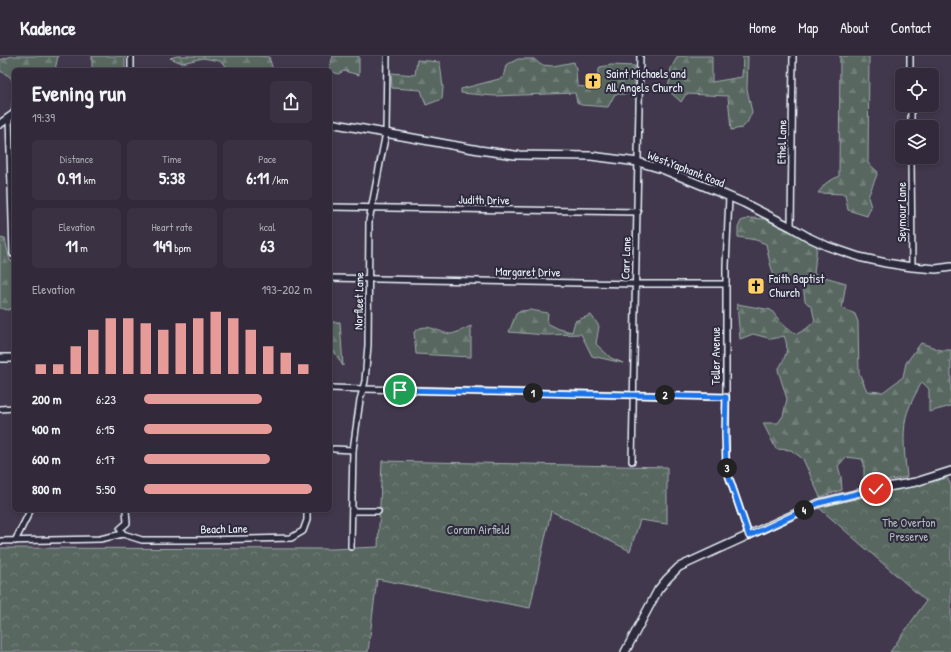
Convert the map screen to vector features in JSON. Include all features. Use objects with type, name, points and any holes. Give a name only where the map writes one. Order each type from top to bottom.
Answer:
[{"type":"street","points":[[131,56],[131,68]]},
{"type":"street","name":"Norfleet Lane","points":[[351,547],[353,450],[360,400],[363,390],[368,345],[369,221],[386,134],[387,56]]},
{"type":"street","name":"Carr Lane","points":[[632,461],[640,56]]},
{"type":"street","name":"Ethel Lane","points":[[791,228],[793,56]]},
{"type":"street","points":[[910,56],[910,68]]},
{"type":"street","points":[[0,124],[11,116]]},
{"type":"street","points":[[11,116],[12,185]]},
{"type":"street","name":"West Yaphank Road","points":[[332,123],[508,154],[591,156],[638,162],[662,169],[706,186],[744,203],[827,246],[859,257],[912,267],[936,269],[951,267]]},
{"type":"street","name":"Seymour Lane","points":[[911,164],[912,267]]},
{"type":"street","name":"Teller Avenue","points":[[729,197],[726,284],[726,464],[749,536]]},
{"type":"street","name":"Judith Drive","points":[[332,207],[638,212]]},
{"type":"street","name":"Margaret Drive","points":[[332,278],[636,284],[726,284]]},
{"type":"street","points":[[0,358],[12,358]]},
{"type":"street","points":[[332,388],[726,397]]},
{"type":"street","points":[[0,409],[12,408]]},
{"type":"street","points":[[334,449],[353,450]]},
{"type":"street","points":[[625,652],[658,590],[680,567],[819,503],[876,489],[916,482],[951,471]]},
{"type":"street","points":[[352,511],[378,511]]},
{"type":"street","points":[[15,541],[30,512]]},
{"type":"street","points":[[123,534],[120,529],[127,523],[126,512]]},
{"type":"street","name":"Beach Lane","points":[[0,541],[100,539],[123,534],[142,540],[291,538],[303,531],[307,520],[307,512]]},
{"type":"green space","points":[[12,56],[58,56],[55,68],[12,68],[12,81],[10,77],[0,71],[0,60]]},
{"type":"green space","points":[[92,56],[125,56],[125,68],[92,68]]},
{"type":"green space","points":[[177,56],[259,56],[269,57],[272,68],[229,68],[220,61],[203,58],[182,63],[170,58]]},
{"type":"green space","points":[[333,56],[359,56],[359,75],[344,71],[338,74],[332,71],[332,68],[330,68]]},
{"type":"green space","points":[[678,56],[712,56],[712,82],[742,77],[743,56],[748,56],[747,89],[752,112],[747,123],[742,128],[731,130],[728,96],[686,94],[681,102],[668,90],[671,68]]},
{"type":"green space","points":[[840,56],[869,56],[868,163],[878,172],[868,197],[871,207],[867,216],[848,210],[845,194],[818,193],[826,183],[839,176]]},
{"type":"green space","points":[[518,59],[534,59],[541,65],[553,66],[574,62],[577,86],[593,88],[600,67],[611,65],[635,66],[635,94],[615,94],[608,107],[581,105],[577,102],[575,93],[494,96],[461,93],[461,89],[503,78],[506,65]]},
{"type":"green space","points":[[417,60],[440,62],[443,88],[442,99],[426,105],[421,90],[392,88],[391,73],[415,75]]},
{"type":"green space","points":[[750,218],[765,219],[817,245],[814,274],[846,283],[842,308],[855,314],[858,322],[859,373],[867,391],[883,392],[903,377],[906,363],[921,343],[941,350],[951,350],[951,406],[929,412],[929,389],[922,382],[907,413],[904,440],[907,477],[864,485],[864,464],[862,459],[846,457],[838,466],[842,490],[820,497],[803,459],[791,450],[776,449],[763,423],[778,423],[783,416],[787,399],[778,370],[786,353],[786,341],[784,336],[772,339],[753,334],[740,339],[737,304],[771,310],[785,327],[797,334],[806,329],[815,321],[812,308],[805,301],[803,285],[775,279],[766,244],[756,240],[738,237],[738,228],[741,221]]},
{"type":"green space","points":[[0,238],[5,239],[10,261],[12,262],[12,308],[8,310],[0,308]]},
{"type":"green space","points":[[530,310],[548,313],[547,323],[559,329],[572,332],[575,321],[591,315],[599,326],[596,344],[611,358],[623,363],[592,356],[581,334],[546,335],[509,332],[516,314],[521,311]]},
{"type":"green space","points":[[332,322],[340,322],[343,366],[332,348]]},
{"type":"green space","points":[[471,326],[471,357],[416,354],[414,332],[418,329],[427,327],[450,334]]},
{"type":"green space","name":"Coram Airfield","points":[[382,461],[667,467],[667,524],[640,520],[630,551],[551,511],[530,608],[377,579],[368,652],[0,652],[0,548],[332,549],[378,547]]},
{"type":"green space","name":"The Overton Preserve","points":[[947,478],[951,485],[951,652],[890,652],[926,601],[818,507]]},
{"type":"place","name":"Saint Michaels and All Angels Church","points":[[593,81]]},
{"type":"place","name":"Faith Baptist Church","points":[[756,286]]},
{"type":"route","points":[[400,390],[726,397],[726,464],[749,536],[819,503],[876,489]]}]
